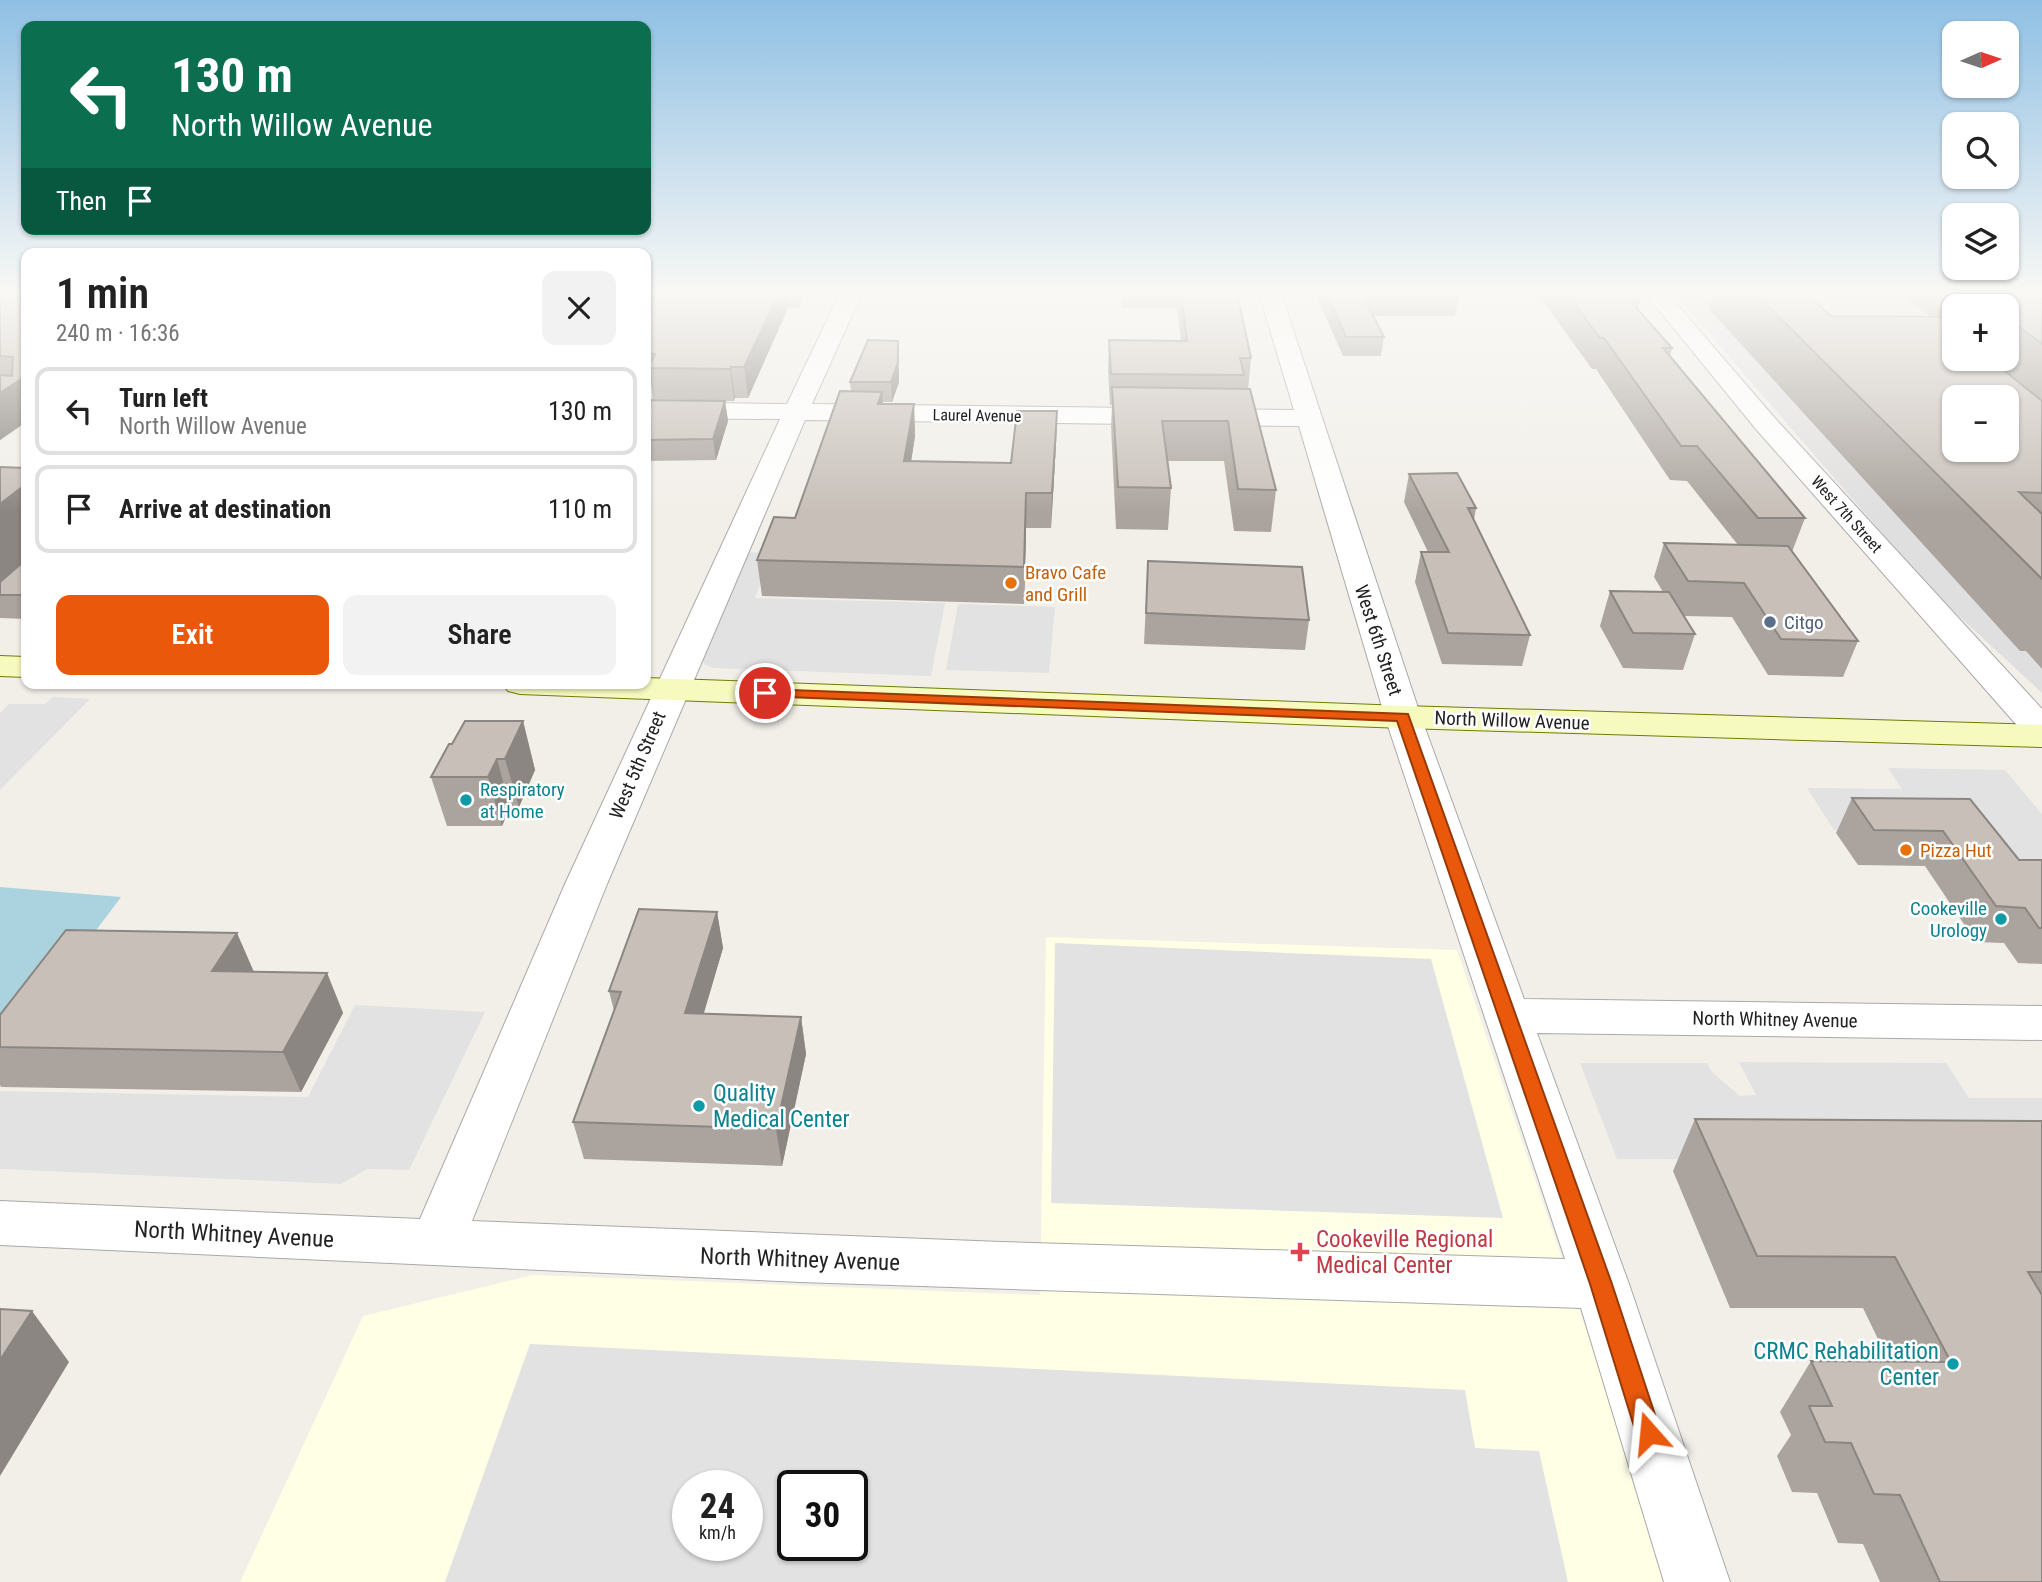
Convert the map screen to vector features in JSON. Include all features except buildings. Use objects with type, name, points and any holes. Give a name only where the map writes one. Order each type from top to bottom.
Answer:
[{"type":"main road","points":[[0,666],[21,667]]},
{"type":"main road","name":"North Willow Avenue","points":[[645,689],[1403,717],[2042,736]]},
{"type":"street","name":"West 5th Street","points":[[437,1243],[521,1034],[670,690],[817,367]]},
{"type":"street","name":"West 6th Street","points":[[1293,367],[1403,717],[1601,1284],[1697,1582]]},
{"type":"street","name":"West 7th Street","points":[[1718,367],[1764,422],[2042,731]]},
{"type":"street","name":"Laurel Avenue","points":[[651,411],[1309,418]]},
{"type":"street","name":"North Whitney Avenue","points":[[1508,1016],[2042,1023]]},
{"type":"street","name":"North Whitney Avenue","points":[[0,1223],[1206,1274],[1601,1284]]},
{"type":"shaded area","points":[[1738,367],[1942,367],[1942,371],[2019,371],[2019,367],[2042,367],[2042,693],[1933,592]]},
{"type":"shaded area","points":[[748,552],[772,553],[755,598],[945,603],[931,676],[714,668],[705,665],[703,660]]},
{"type":"shaded area","points":[[958,604],[1055,607],[1049,673],[946,670]]},
{"type":"shaded area","points":[[53,697],[90,699],[0,790],[0,713],[9,704],[45,704]]},
{"type":"shaded area","points":[[1888,768],[2005,770],[2042,814],[2042,864],[1980,863],[1956,832],[1834,830],[1807,788],[1902,789]]},
{"type":"shaded area","name":"Cookeville Regional Medical Center","points":[[1046,937],[1457,950],[1601,1373],[1665,1582],[240,1582],[363,1316],[533,1275],[1040,1295]]},
{"type":"shaded area","points":[[1055,943],[1431,959],[1503,1218],[1051,1203]]},
{"type":"shaded area","points":[[355,1005],[485,1012],[409,1170],[367,1169],[341,1184],[0,1169],[0,1091],[308,1097]]},
{"type":"shaded area","points":[[1739,1062],[1946,1063],[1969,1098],[2042,1098],[2042,1190],[2022,1160],[1617,1159],[1580,1063],[1707,1063],[1712,1072],[1740,1096],[1756,1095]]},
{"type":"shaded area","points":[[530,1344],[1465,1390],[1475,1448],[1539,1451],[1568,1582],[445,1582]]},
{"type":"water","points":[[0,887],[121,897],[0,1059]]},
{"type":"place","name":"Bravo Cafe and Grill","points":[[1011,583]]},
{"type":"place","name":"Citgo","points":[[1770,622]]},
{"type":"place","name":"Respiratory at Home","points":[[466,800]]},
{"type":"place","name":"Pizza Hut","points":[[1906,850]]},
{"type":"place","name":"Cookeville Urology","points":[[2001,919]]},
{"type":"place","name":"Quality Medical Center","points":[[699,1106]]},
{"type":"place","name":"Cookeville Regional Medical Center","points":[[1300,1252]]},
{"type":"place","name":"CRMC Rehabilitation Center","points":[[1953,1364]]},
{"type":"route","points":[[765,693],[1403,717],[1601,1284],[1649,1433]]}]
